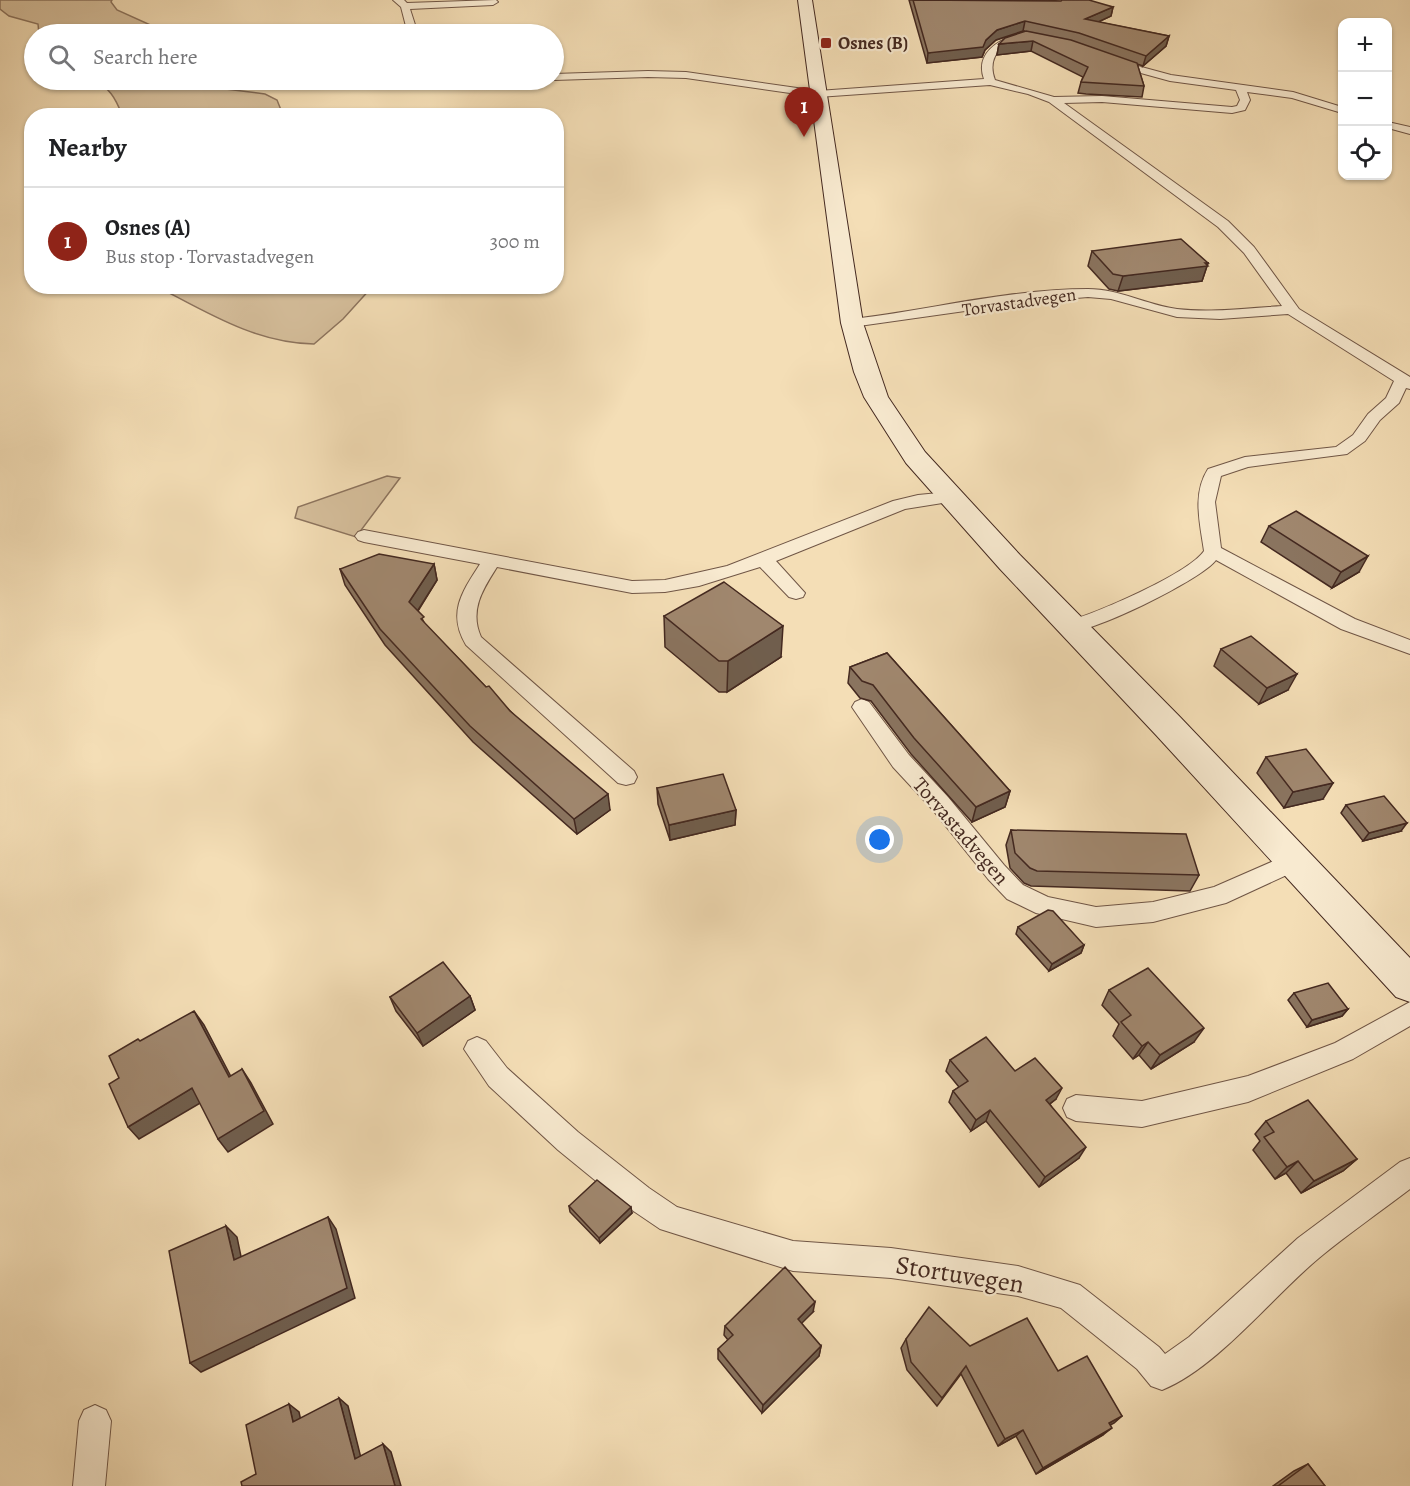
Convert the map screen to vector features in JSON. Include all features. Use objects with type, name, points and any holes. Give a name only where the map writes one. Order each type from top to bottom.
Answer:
[{"type":"main road","points":[[805,0],[852,323],[866,372],[882,408],[915,457],[949,497],[1410,985]]},
{"type":"lane","points":[[409,24],[402,3],[493,2]]},
{"type":"lane","points":[[990,82],[988,56],[993,48],[999,43],[1024,36],[1035,38]]},
{"type":"lane","points":[[1106,58],[1149,74],[1314,100],[1338,109]]},
{"type":"lane","points":[[564,77],[660,73],[704,76],[790,93],[818,94],[990,82],[1032,92],[1053,100],[1223,224],[1249,250],[1291,309],[1407,380],[1393,400],[1374,417],[1359,438],[1341,451],[1245,462],[1214,473],[1208,483],[1205,499],[1213,551],[1204,564],[1181,579],[1145,597],[1072,627]]},
{"type":"lane","points":[[1053,100],[1102,99],[1232,110],[1241,108],[1245,100],[1240,88]]},
{"type":"lane","points":[[1392,126],[1410,131]]},
{"type":"lane","name":"Torvastadvegen","points":[[852,323],[939,313],[1045,295],[1091,292],[1111,294],[1176,313],[1291,309]]},
{"type":"lane","points":[[364,536],[632,587],[655,588],[688,583],[763,559],[902,504],[949,497]]},
{"type":"lane","points":[[1213,551],[1348,624],[1410,647]]},
{"type":"lane","points":[[763,559],[795,592]]},
{"type":"lane","points":[[492,560],[469,598],[466,617],[471,638],[626,777]]},
{"type":"lane","name":"Torvastadvegen","points":[[862,707],[901,761],[940,803],[996,872],[1015,892],[1044,906],[1096,916],[1153,912],[1218,896],[1294,861]]},
{"type":"lane","points":[[1076,1108],[1142,1114],[1248,1089],[1344,1051],[1410,1013]]},
{"type":"lane","name":"Stortuvegen","points":[[477,1049],[498,1077],[568,1141],[639,1198],[670,1219],[793,1256],[891,1263],[1018,1281],[1069,1296],[1148,1358],[1162,1375],[1200,1348],[1308,1248],[1410,1172]]},
{"type":"lane","points":[[89,1486],[95,1421]]},
{"type":"shaded area","points":[[0,0],[112,0],[117,10],[148,24],[38,24],[9,16],[0,9]]},
{"type":"shaded area","points":[[107,90],[234,90],[265,94],[277,100],[280,108],[119,108]]},
{"type":"shaded area","points":[[172,294],[366,294],[343,319],[314,344],[272,338],[214,316]]},
{"type":"shaded area","points":[[387,476],[400,478],[356,537],[295,518],[298,507]]},
{"type":"building","points":[[913,0],[1089,0],[1113,7],[1085,19],[1169,36],[1146,56],[1079,33],[1025,21],[997,30],[986,40],[983,47],[928,53]]},
{"type":"building","points":[[1026,31],[1071,40],[1137,63],[1144,86],[1081,82],[1088,67],[1033,41],[999,44],[1005,38]]},
{"type":"building","points":[[1181,239],[1208,263],[1205,263],[1208,266],[1123,276],[1113,274],[1092,251]]},
{"type":"building","points":[[1296,511],[1368,556],[1341,572],[1269,526]]},
{"type":"building","points":[[379,554],[434,564],[409,602],[424,617],[421,619],[486,687],[489,686],[510,711],[608,794],[574,819],[470,726],[380,629],[340,569]]},
{"type":"building","points":[[724,582],[783,626],[728,661],[719,661],[664,616]]},
{"type":"building","points":[[1251,636],[1297,674],[1267,688],[1221,649]]},
{"type":"building","points":[[887,653],[1010,791],[976,807],[914,738],[873,685],[862,681],[850,667]]},
{"type":"building","points":[[1306,749],[1333,783],[1293,792],[1266,757]]},
{"type":"building","points":[[723,774],[736,810],[669,825],[657,788]]},
{"type":"building","points":[[1384,796],[1407,823],[1369,833],[1346,805]]},
{"type":"building","points":[[1011,830],[1186,834],[1199,875],[1037,871],[1030,868],[1015,853]]},
{"type":"building","points":[[1048,910],[1053,911],[1084,945],[1052,964],[1018,927]]},
{"type":"building","points":[[443,962],[470,996],[417,1033],[390,997]]},
{"type":"building","points":[[1148,968],[1204,1028],[1160,1055],[1148,1042],[1142,1046],[1121,1022],[1131,1015],[1109,990]]},
{"type":"building","points":[[1328,983],[1348,1009],[1312,1020],[1294,993]]},
{"type":"building","points":[[194,1011],[229,1077],[242,1069],[264,1111],[218,1139],[192,1088],[128,1127],[109,1084],[119,1078],[109,1056]]},
{"type":"building","points":[[986,1037],[1015,1071],[1035,1058],[1062,1088],[1046,1100],[1086,1147],[1045,1177],[990,1110],[976,1120],[953,1091],[968,1081],[950,1060]]},
{"type":"building","points":[[1308,1100],[1357,1159],[1314,1181],[1298,1161],[1287,1167],[1264,1137],[1274,1132],[1266,1121]]},
{"type":"building","points":[[597,1180],[631,1207],[599,1238],[569,1206]]},
{"type":"building","points":[[328,1217],[347,1288],[190,1363],[169,1251],[226,1226],[234,1260]]},
{"type":"building","points":[[785,1267],[815,1302],[798,1319],[821,1346],[763,1405],[718,1349],[733,1335],[725,1326]]},
{"type":"building","points":[[929,1307],[970,1346],[1027,1318],[1058,1371],[1087,1356],[1122,1416],[1109,1423],[1112,1428],[1043,1468],[1023,1430],[1005,1439],[966,1366],[942,1398],[911,1362],[906,1339]]},
{"type":"building","points":[[339,1398],[355,1459],[383,1444],[395,1486],[242,1486],[241,1482],[256,1474],[246,1425],[289,1404],[293,1422]]},
{"type":"building","points":[[1308,1464],[1325,1486],[1278,1486]]},
{"type":"place","name":"Osnes (B)","points":[[826,43]]},
{"type":"place","name":"Osnes (A)","points":[[804,137]]}]
